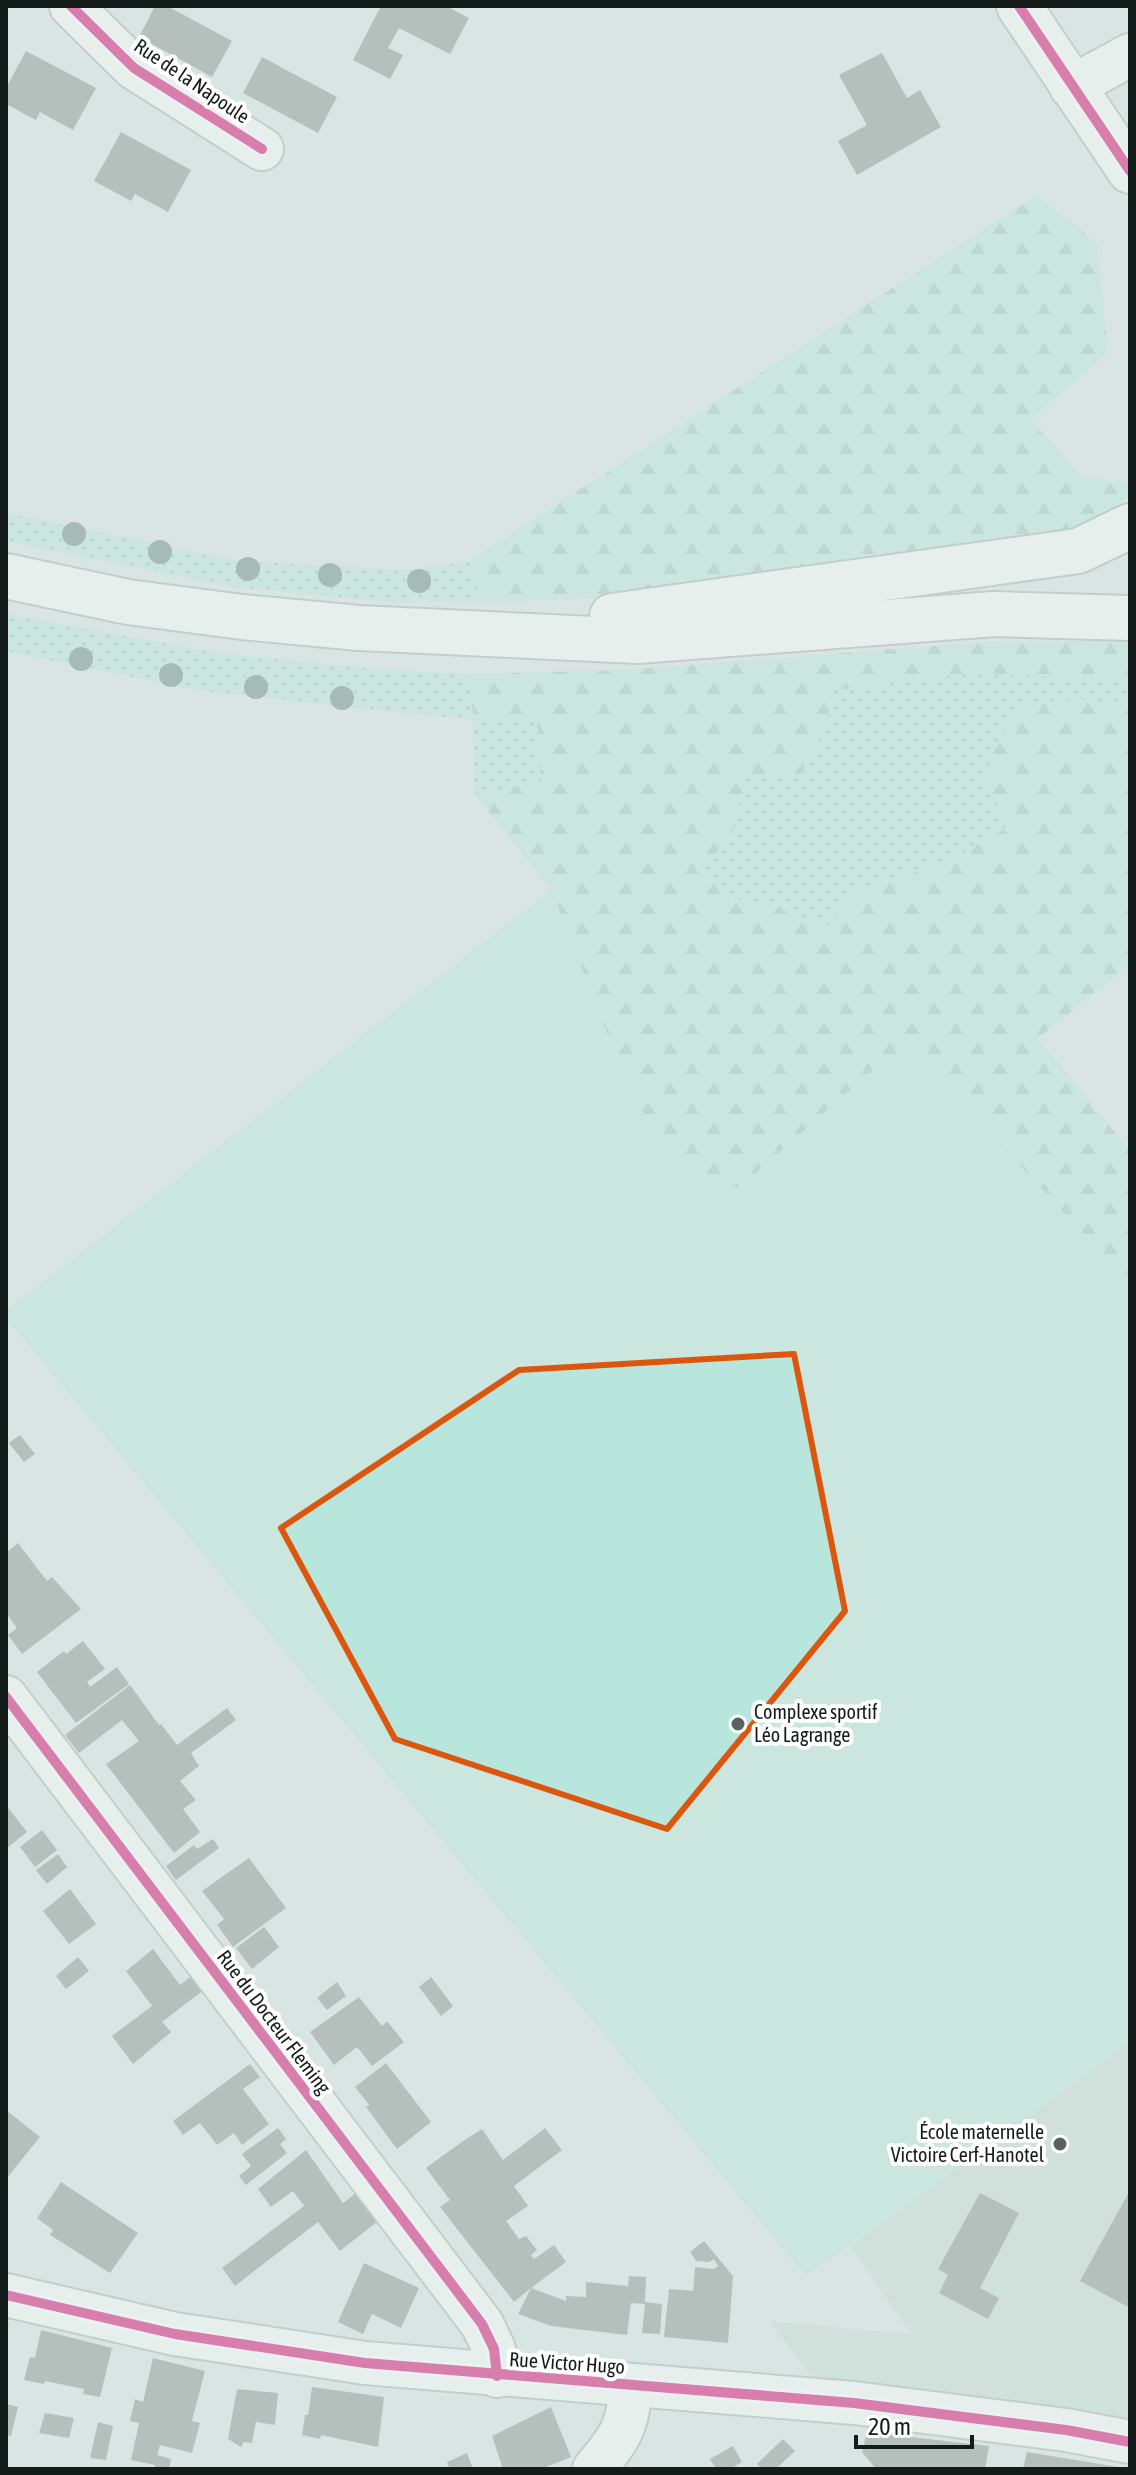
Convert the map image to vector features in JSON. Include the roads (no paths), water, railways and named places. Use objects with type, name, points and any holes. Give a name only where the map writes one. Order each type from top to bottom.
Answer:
[{"type":"main road","points":[[1019,6],[1130,171]]},
{"type":"main road","points":[[483,633],[1078,551],[1130,526]]},
{"type":"main road","points":[[6,576],[128,602],[242,617],[359,628],[638,641],[994,614],[1130,618]]},
{"type":"street","name":"Rue de la Napoule","points":[[71,6],[134,68],[262,149]]},
{"type":"street","points":[[1071,87],[1130,55]]},
{"type":"street","name":"Rue du Docteur Fleming","points":[[6,1697],[482,2324],[494,2349],[497,2376]]},
{"type":"street","name":"Rue Victor Hugo","points":[[6,2295],[175,2334],[365,2363],[854,2403],[1066,2430],[1130,2442]]},
{"type":"street","points":[[608,2462],[629,2417],[631,2386]]},
{"type":"place","name":"Complexe sportif Léo Lagrange","points":[[738,1724]]},
{"type":"place","name":"École maternelle Victoire Cerf-Hanotel","points":[[1060,2144]]}]
